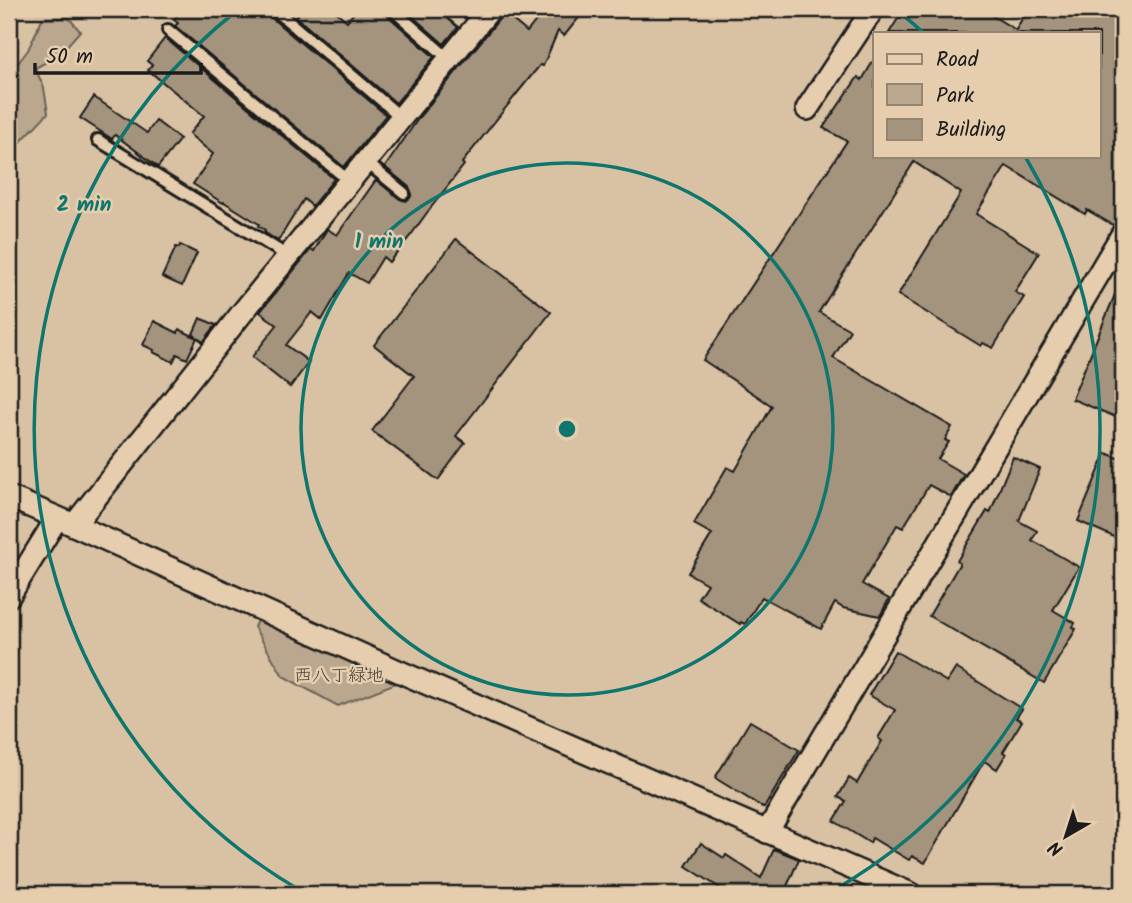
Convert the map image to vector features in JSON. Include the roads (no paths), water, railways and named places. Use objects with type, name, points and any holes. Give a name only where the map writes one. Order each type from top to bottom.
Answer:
[{"type":"street","points":[[9,596],[66,522],[490,9]]},
{"type":"street","points":[[807,109],[873,9]]},
{"type":"street","points":[[767,832],[1123,233]]},
{"type":"street","points":[[9,498],[911,894]]},
{"type":"lane","points":[[274,9],[402,118]]},
{"type":"lane","points":[[392,9],[450,59]]},
{"type":"lane","points":[[167,30],[349,181]]},
{"type":"lane","points":[[98,140],[288,256]]},
{"type":"lane","points":[[365,161],[404,192]]},
{"type":"park label","name":"西八丁緑地","points":[[339,676]]}]
